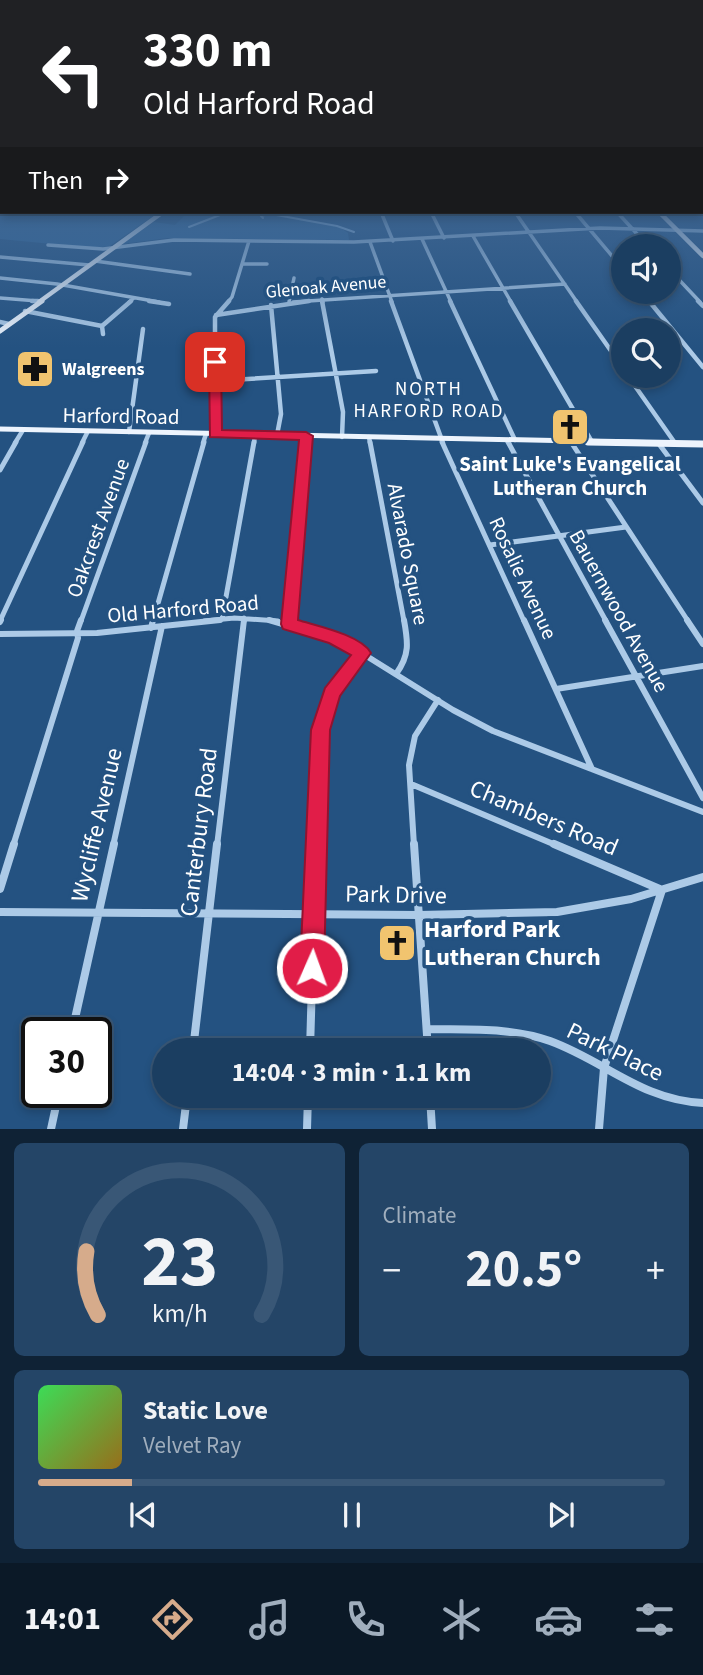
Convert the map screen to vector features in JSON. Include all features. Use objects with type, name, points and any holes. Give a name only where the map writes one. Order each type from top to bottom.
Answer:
[{"type":"main road","points":[[0,331],[119,243]]},
{"type":"main road","name":"Harford Road","points":[[0,429],[703,444]]},
{"type":"street","points":[[48,245],[111,248],[150,243]]},
{"type":"street","points":[[215,434],[216,315],[231,299],[248,243]]},
{"type":"street","name":"Rosalie Avenue","points":[[370,243],[441,439],[592,769]]},
{"type":"street","points":[[424,243],[515,440]]},
{"type":"street","points":[[477,243],[592,442]]},
{"type":"street","points":[[536,243],[611,351]]},
{"type":"street","points":[[0,257],[89,265]]},
{"type":"street","points":[[95,261],[190,274]]},
{"type":"street","points":[[242,264],[267,264]]},
{"type":"street","points":[[0,278],[61,285],[169,304]]},
{"type":"street","points":[[289,302],[294,278]]},
{"type":"street","points":[[681,282],[703,306]]},
{"type":"street","name":"Glenoak Avenue","points":[[216,315],[322,299],[565,284]]},
{"type":"street","points":[[0,298],[38,301]]},
{"type":"street","points":[[102,326],[134,298]]},
{"type":"street","points":[[322,299],[343,412],[342,437]]},
{"type":"street","points":[[652,304],[703,367]]},
{"type":"street","points":[[271,305],[281,414],[277,435]]},
{"type":"street","points":[[26,311],[102,326]]},
{"type":"street","points":[[0,322],[9,324]]},
{"type":"street","points":[[102,326],[103,334]]},
{"type":"street","name":"Oakcrest Avenue","points":[[129,432],[143,329]]},
{"type":"street","points":[[694,356],[703,355]]},
{"type":"street","points":[[215,381],[376,371]]},
{"type":"street","points":[[636,388],[675,444]]},
{"type":"street","points":[[0,470],[23,430]]},
{"type":"street","points":[[0,622],[88,432]]},
{"type":"street","name":"Oakcrest Avenue","points":[[0,889],[78,634],[149,433]]},
{"type":"street","points":[[151,628],[205,434]]},
{"type":"street","points":[[222,619],[255,435]]},
{"type":"street","points":[[289,624],[306,436]]},
{"type":"street","name":"Alvarado Square","points":[[369,438],[409,646],[405,662],[396,674]]},
{"type":"street","name":"Bauernwood Avenue","points":[[507,440],[703,798]]},
{"type":"street","points":[[571,441],[701,637],[703,644]]},
{"type":"street","points":[[659,444],[703,503]]},
{"type":"street","points":[[491,545],[626,527]]},
{"type":"street","name":"Old Harford Road","points":[[0,634],[78,634],[244,618],[289,624],[335,638],[493,731],[703,812]]},
{"type":"street","name":"Canterbury Road","points":[[193,1038],[244,618]]},
{"type":"street","name":"Wycliffe Avenue","points":[[75,1017],[96,912],[162,626]]},
{"type":"street","points":[[310,1038],[322,719],[336,686],[363,653]]},
{"type":"street","points":[[556,689],[703,666]]},
{"type":"street","points":[[427,1038],[411,784],[411,746],[421,724],[438,700]]},
{"type":"street","name":"Chambers Road","points":[[411,784],[662,890]]},
{"type":"street","name":"Park Drive","points":[[0,912],[419,915],[557,912],[611,904],[703,877]]},
{"type":"street","points":[[599,1129],[604,1068],[662,890]]},
{"type":"street","name":"Park Place","points":[[427,1030],[499,1030],[533,1036],[551,1042],[651,1092],[674,1100],[703,1103]]},
{"type":"street","points":[[51,1129],[56,1108]]},
{"type":"street","points":[[183,1129],[186,1108]]},
{"type":"street","points":[[307,1129],[308,1108]]},
{"type":"street","points":[[431,1108],[432,1129]]},
{"type":"shaded area","points":[[39,243],[115,243],[94,248]]},
{"type":"place","name":"Walgreens","points":[[35,369]]},
{"type":"place","name":"Saint Luke's Evangelical Lutheran Church","points":[[570,427]]},
{"type":"place","name":"Harford Park Lutheran Church","points":[[397,943]]},
{"type":"district","name":"NORTH HARFORD ROAD","points":[[429,400]]},
{"type":"route","points":[[215,362],[215,434],[306,436],[289,624],[335,638],[363,653],[345,672],[332,693],[320,730],[312,968]]}]
